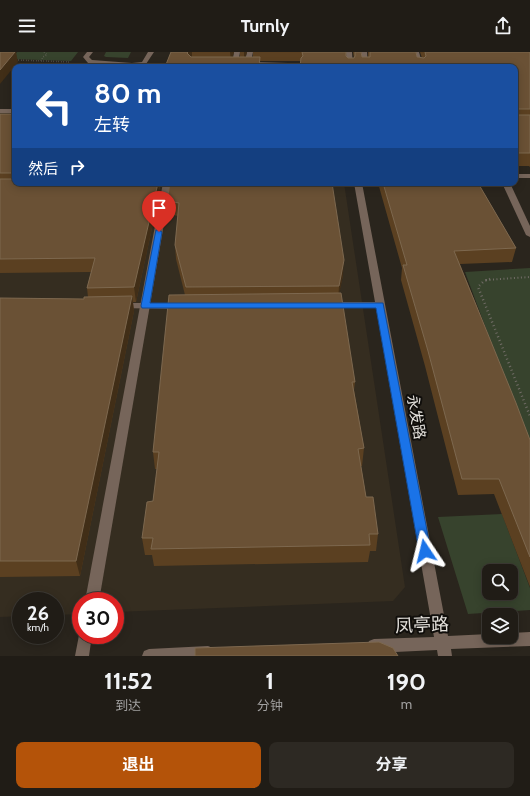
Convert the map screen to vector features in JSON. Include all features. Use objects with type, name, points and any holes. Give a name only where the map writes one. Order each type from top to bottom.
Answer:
[{"type":"street","points":[[90,52],[86,57],[86,60],[96,63],[116,64]]},
{"type":"street","points":[[146,64],[151,52]]},
{"type":"street","points":[[235,64],[237,52]]},
{"type":"street","points":[[228,64],[248,64],[250,52]]},
{"type":"street","points":[[349,52],[350,64]]},
{"type":"street","points":[[364,52],[365,64]]},
{"type":"street","points":[[416,52],[419,64]]},
{"type":"street","points":[[0,111],[12,111]]},
{"type":"street","points":[[0,118],[12,118]]},
{"type":"street","points":[[518,176],[530,176]]},
{"type":"street","points":[[94,592],[145,306],[164,186]]},
{"type":"street","name":"永发路","points":[[359,186],[444,650]]},
{"type":"street","points":[[507,186],[530,235]]},
{"type":"street","points":[[318,305],[380,305]]},
{"type":"street","points":[[107,306],[192,306]]},
{"type":"street","name":"凤亭路","points":[[363,647],[444,650],[530,639]]},
{"type":"street","points":[[82,656],[84,644]]},
{"type":"street","points":[[149,656],[220,653]]},
{"type":"path","points":[[41,61],[43,57],[47,55],[44,52]]},
{"type":"path","points":[[13,60],[75,62]]},
{"type":"path","points":[[530,277],[484,280],[478,287],[530,416]]},
{"type":"shaded area","points":[[0,120],[12,170],[12,186],[344,186],[405,587],[393,601],[124,612],[124,592],[72,592],[72,614],[64,615],[64,592],[12,592],[12,616],[0,617]]},
{"type":"green space","points":[[17,52],[78,52],[71,61],[12,59]]},
{"type":"green space","points":[[106,52],[131,52],[128,58],[106,57],[104,56]]},
{"type":"green space","points":[[530,268],[530,447],[465,272]]},
{"type":"green space","points":[[502,514],[530,588],[530,610],[518,611],[518,608],[482,608],[482,613],[468,614],[438,517]]},
{"type":"building","points":[[0,52],[15,52],[0,70]]},
{"type":"building","points":[[171,52],[188,52],[187,53],[191,57],[260,57],[259,64],[166,64]]},
{"type":"building","points":[[302,52],[346,52],[346,56],[348,58],[354,58],[355,52],[361,52],[362,57],[370,57],[370,52],[416,52],[417,57],[424,58],[426,56],[425,52],[530,52],[530,109],[518,109],[518,64],[300,64],[301,58],[303,56]]},
{"type":"building","points":[[0,114],[12,114],[12,173],[0,173]]},
{"type":"building","points":[[518,115],[530,115],[530,153],[518,153]]},
{"type":"building","points":[[0,179],[12,179],[12,186],[157,186],[134,287],[87,288],[95,258],[0,259]]},
{"type":"building","points":[[170,186],[332,186],[344,260],[339,286],[186,287],[175,245],[179,203],[167,201]]},
{"type":"building","points":[[384,186],[480,186],[516,248],[454,251],[530,440],[530,557],[499,479],[462,479],[428,351],[403,265],[407,265]]},
{"type":"building","points":[[341,293],[355,382],[352,382],[364,448],[358,449],[366,497],[373,497],[378,534],[369,534],[370,545],[151,549],[153,538],[142,538],[147,502],[153,501],[159,452],[153,452],[169,295]]},
{"type":"building","points":[[132,296],[76,561],[0,561],[0,298],[84,299],[84,297]]},
{"type":"building","points":[[379,642],[393,648],[398,656],[195,656],[195,648]]},
{"type":"route","points":[[159,232],[145,306],[380,305],[425,551]]}]
